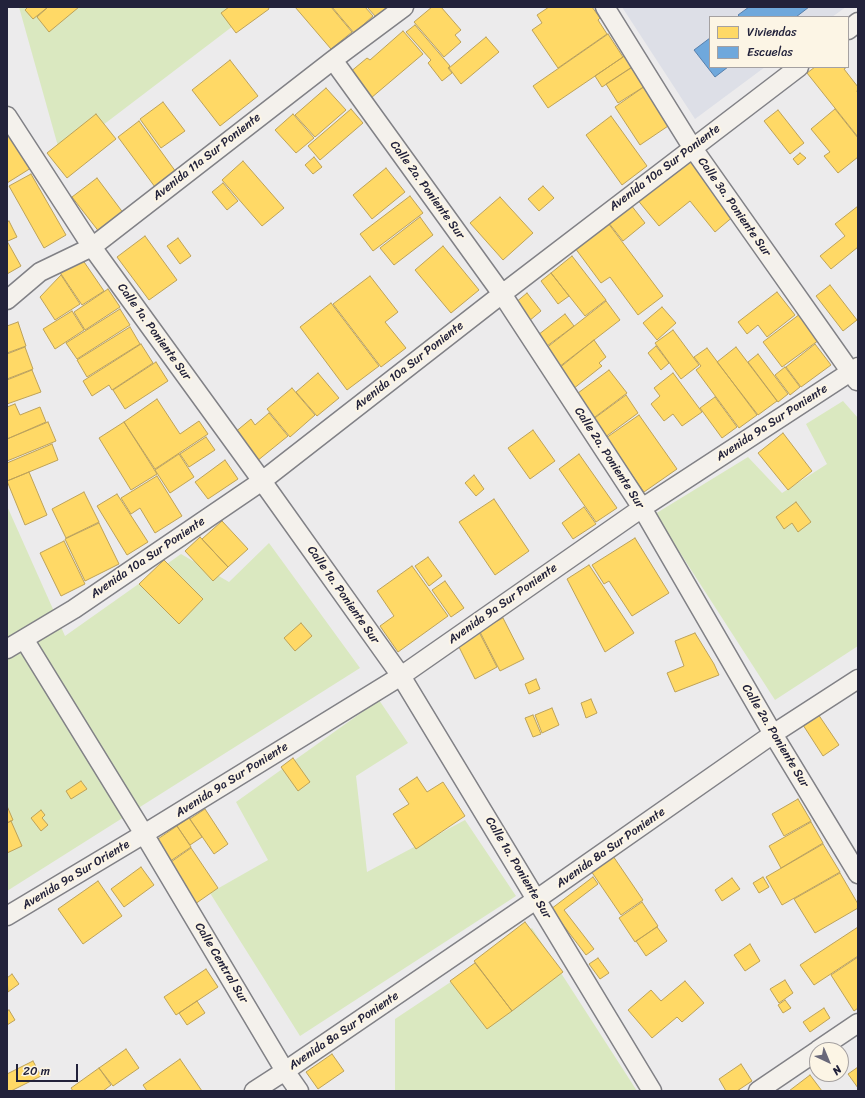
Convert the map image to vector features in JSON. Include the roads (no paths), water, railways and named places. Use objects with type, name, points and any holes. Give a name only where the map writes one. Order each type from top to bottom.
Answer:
[{"type":"street","name":"Avenida 11a Sur Poniente","points":[[7,300],[40,272],[92,247],[333,60],[404,7]]},
{"type":"street","name":"Calle 3a. Poniente Sur","points":[[605,7],[692,148],[855,374]]},
{"type":"street","points":[[849,29],[858,22]]},
{"type":"street","name":"Calle 2a. Poniente Sur","points":[[333,60],[502,294],[642,508],[773,734],[858,874]]},
{"type":"street","name":"Avenida 10a Sur Poniente","points":[[7,649],[74,609],[262,481],[502,294],[798,68]]},
{"type":"street","name":"Calle 1a. Poniente Sur","points":[[7,116],[92,247],[401,676],[652,1091]]},
{"type":"street","name":"Avenida 9a Sur Poniente","points":[[144,834],[401,676],[642,508],[855,374]]},
{"type":"street","name":"Calle Central Sur","points":[[24,639],[144,834],[285,1071],[299,1091]]},
{"type":"street","name":"Avenida 8a Sur Poniente","points":[[254,1091],[537,899],[773,734],[858,679]]},
{"type":"street","name":"Avenida 9a Sur Oriente","points":[[7,916],[144,834]]},
{"type":"street","points":[[830,1042],[858,1023]]},
{"type":"street","points":[[758,1091],[809,1056]]}]
